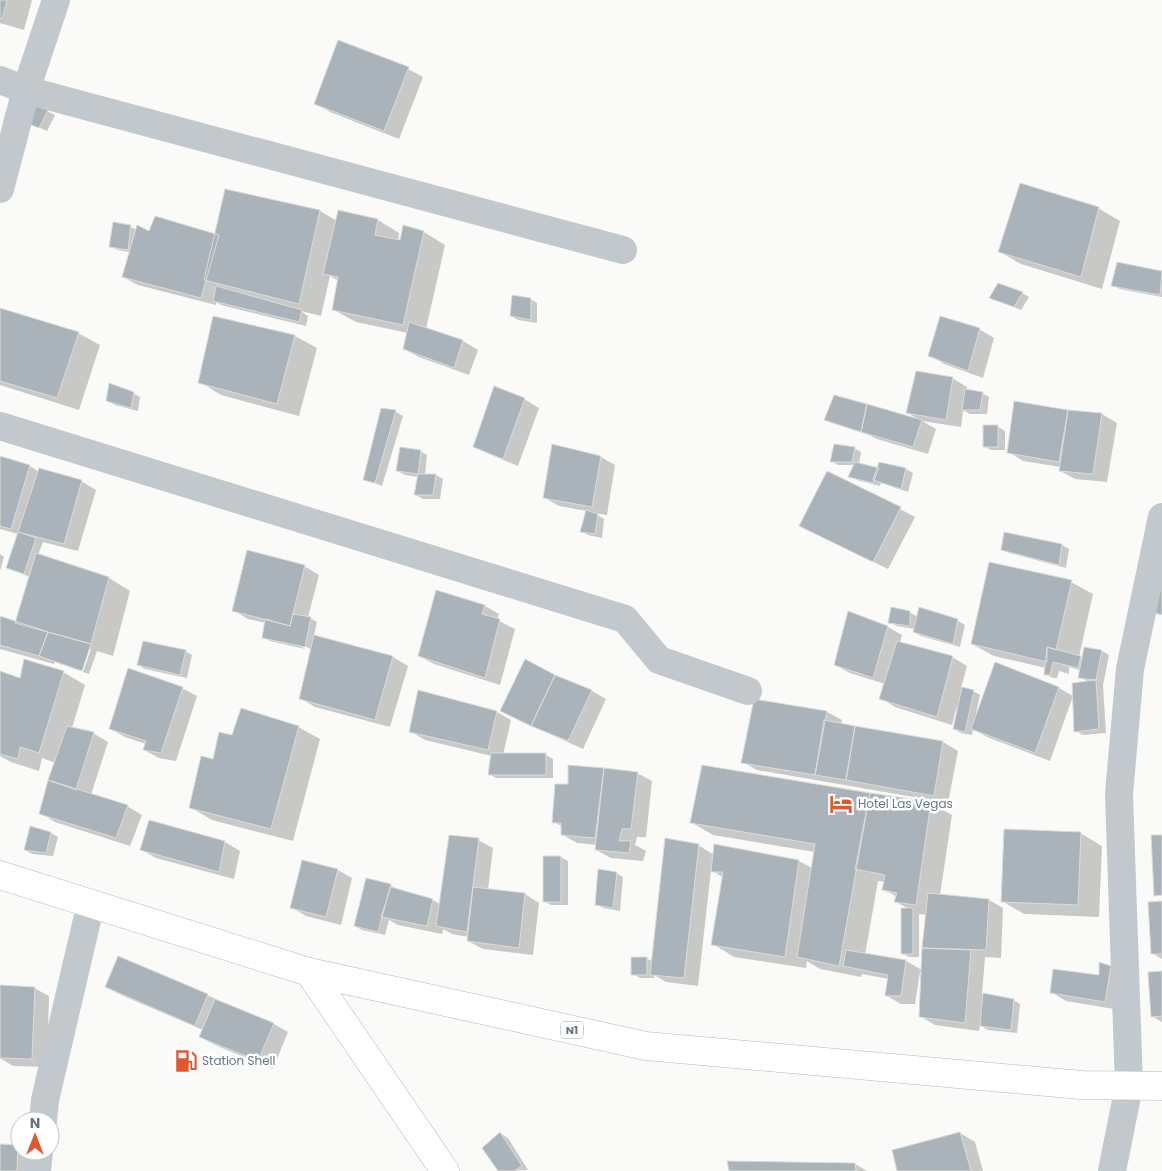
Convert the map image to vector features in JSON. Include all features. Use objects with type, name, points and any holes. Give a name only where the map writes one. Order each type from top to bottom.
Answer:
[{"type":"main road","name":"N1","points":[[0,875],[309,972],[646,1046],[1081,1085],[1162,1086]]},
{"type":"main road","points":[[309,972],[445,1171]]},
{"type":"street","points":[[0,189],[26,90],[56,0]]},
{"type":"street","points":[[0,80],[26,90],[624,250]]},
{"type":"street","points":[[0,426],[625,619],[659,660],[748,691]]},
{"type":"street","points":[[1112,1171],[1128,1086],[1119,794],[1130,670],[1162,517]]},
{"type":"street","points":[[44,1111],[91,903]]},
{"type":"building","points":[[0,0],[7,0],[2,19],[0,18]]},
{"type":"building","points":[[338,40],[409,67],[384,131],[314,104]]},
{"type":"building","points":[[33,104],[48,110],[39,128],[24,122]]},
{"type":"building","points":[[1020,183],[1099,207],[1081,277],[998,252]]},
{"type":"building","points":[[225,189],[320,210],[299,304],[204,280]]},
{"type":"building","points":[[338,210],[378,219],[375,235],[400,240],[403,225],[424,231],[403,325],[332,310],[338,277],[323,274]]},
{"type":"building","points":[[155,216],[219,235],[201,298],[122,277],[137,225],[149,231]]},
{"type":"building","points":[[113,222],[131,225],[128,250],[109,247]]},
{"type":"building","points":[[1117,262],[1162,271],[1160,295],[1111,286]]},
{"type":"building","points":[[998,283],[1023,292],[1014,307],[989,298]]},
{"type":"building","points":[[216,286],[302,310],[299,322],[213,301]]},
{"type":"building","points":[[512,295],[531,298],[531,320],[510,316]]},
{"type":"building","points":[[0,308],[79,332],[57,398],[0,381]]},
{"type":"building","points":[[213,316],[295,335],[277,404],[198,383]]},
{"type":"building","points":[[940,316],[980,328],[968,371],[928,356]]},
{"type":"building","points":[[409,322],[463,340],[454,368],[403,349]]},
{"type":"building","points":[[916,371],[953,377],[946,420],[906,413]]},
{"type":"building","points":[[109,383],[134,392],[131,408],[106,401]]},
{"type":"building","points":[[494,386],[525,398],[503,459],[473,447]]},
{"type":"building","points":[[965,389],[983,392],[980,410],[962,410]]},
{"type":"building","points":[[834,395],[867,404],[861,432],[824,420]]},
{"type":"building","points":[[1014,401],[1068,410],[1059,462],[1007,453]]},
{"type":"building","points":[[867,404],[922,420],[913,447],[861,432]]},
{"type":"building","points":[[381,408],[396,410],[375,483],[363,480]]},
{"type":"building","points":[[1068,410],[1102,413],[1093,474],[1059,471]]},
{"type":"building","points":[[983,425],[998,425],[998,447],[983,447]]},
{"type":"building","points":[[552,444],[601,456],[592,507],[543,498]]},
{"type":"building","points":[[834,444],[855,447],[852,462],[830,462]]},
{"type":"building","points":[[400,447],[421,450],[418,474],[396,471]]},
{"type":"building","points":[[0,456],[30,465],[11,529],[0,526]]},
{"type":"building","points":[[855,462],[879,468],[873,483],[848,477]]},
{"type":"building","points":[[879,462],[906,468],[901,489],[873,480]]},
{"type":"building","points":[[39,468],[82,480],[64,544],[18,532]]},
{"type":"building","points":[[827,471],[901,507],[873,562],[799,526]]},
{"type":"building","points":[[418,474],[436,474],[433,495],[414,495]]},
{"type":"building","points":[[586,510],[598,514],[595,534],[580,532]]},
{"type":"building","points":[[18,532],[36,538],[24,574],[6,568]]},
{"type":"building","points":[[1004,532],[1062,544],[1059,565],[1001,550]]},
{"type":"building","points":[[247,550],[305,565],[290,626],[232,611]]},
{"type":"building","points":[[36,553],[109,577],[91,644],[15,623]]},
{"type":"building","points":[[989,562],[1072,580],[1056,650],[1047,647],[1047,662],[971,644]]},
{"type":"building","points":[[1162,578],[1162,615],[1148,611]]},
{"type":"building","points":[[436,590],[485,605],[482,614],[500,619],[485,678],[418,656]]},
{"type":"building","points":[[891,607],[910,611],[910,626],[888,623]]},
{"type":"building","points":[[919,607],[958,619],[953,644],[913,632]]},
{"type":"building","points":[[848,611],[888,626],[873,678],[834,665]]},
{"type":"building","points":[[293,614],[311,617],[305,647],[262,638],[265,619],[290,626]]},
{"type":"building","points":[[0,616],[48,632],[39,656],[0,645]]},
{"type":"building","points":[[48,632],[91,644],[82,671],[39,656]]},
{"type":"building","points":[[314,635],[393,656],[375,720],[299,699]]},
{"type":"building","points":[[143,641],[186,650],[180,675],[137,665]]},
{"type":"building","points":[[897,641],[953,656],[937,717],[879,699]]},
{"type":"building","points":[[1047,647],[1081,656],[1078,668],[1053,662],[1050,675],[1044,675]]},
{"type":"building","points":[[1084,647],[1102,650],[1096,680],[1078,678]]},
{"type":"building","points":[[24,659],[64,671],[39,753],[20,747],[18,759],[0,754],[0,671],[20,678]]},
{"type":"building","points":[[525,659],[555,675],[531,726],[500,711]]},
{"type":"building","points":[[995,662],[1059,687],[1035,753],[971,729]]},
{"type":"building","points":[[128,668],[183,687],[161,753],[143,750],[146,741],[109,729]]},
{"type":"building","points":[[555,675],[592,690],[568,741],[531,726]]},
{"type":"building","points":[[1096,680],[1099,729],[1074,732],[1072,683]]},
{"type":"building","points":[[962,687],[974,690],[965,732],[953,729]]},
{"type":"building","points":[[418,690],[497,711],[488,750],[409,732]]},
{"type":"building","points":[[754,699],[827,711],[815,775],[741,763]]},
{"type":"building","points":[[241,708],[299,726],[271,829],[189,808],[201,756],[213,759],[219,732],[232,735]]},
{"type":"building","points":[[824,720],[855,726],[846,780],[815,775]]},
{"type":"building","points":[[67,726],[94,732],[76,790],[48,780]]},
{"type":"building","points":[[855,726],[943,741],[934,796],[846,780]]},
{"type":"building","points":[[491,753],[546,753],[546,775],[488,775]]},
{"type":"building","points":[[568,765],[604,768],[595,838],[561,835],[561,823],[552,823],[555,784],[568,784]]},
{"type":"building","points":[[702,765],[870,793],[839,966],[797,957],[815,844],[690,823]]},
{"type":"building","points":[[604,768],[638,772],[631,829],[622,829],[619,841],[631,841],[629,853],[595,850]]},
{"type":"building","points":[[48,780],[128,805],[116,838],[39,814]]},
{"type":"building","points":[[870,793],[931,802],[916,905],[894,902],[897,893],[882,890],[885,875],[855,869]]},
{"type":"building","points":[[149,820],[225,841],[219,872],[140,850]]},
{"type":"building","points":[[30,826],[51,832],[46,853],[24,850]]},
{"type":"building","points":[[1004,829],[1081,832],[1078,905],[1001,902]]},
{"type":"building","points":[[449,835],[479,838],[467,932],[436,926]]},
{"type":"building","points":[[1151,835],[1162,835],[1162,895],[1154,896]]},
{"type":"building","points":[[665,838],[699,844],[684,978],[650,975]]},
{"type":"building","points":[[714,844],[799,860],[785,957],[711,945],[723,872],[711,872]]},
{"type":"building","points":[[543,856],[561,856],[561,902],[543,902]]},
{"type":"building","points":[[302,860],[338,869],[326,917],[290,908]]},
{"type":"building","points":[[598,869],[617,872],[613,908],[595,905]]},
{"type":"building","points":[[366,878],[391,884],[378,932],[354,926]]},
{"type":"building","points":[[391,887],[433,899],[427,926],[381,917]]},
{"type":"building","points":[[473,887],[525,893],[519,948],[467,941]]},
{"type":"building","points":[[928,893],[989,899],[986,950],[922,948]]},
{"type":"building","points":[[1162,901],[1162,954],[1151,954],[1148,902]]},
{"type":"building","points":[[901,908],[913,908],[913,954],[901,954]]},
{"type":"building","points":[[922,948],[971,950],[965,1023],[919,1017]]},
{"type":"building","points":[[846,950],[906,960],[901,996],[885,996],[888,975],[843,966]]},
{"type":"building","points":[[118,956],[208,994],[195,1026],[105,987]]},
{"type":"building","points":[[631,957],[647,957],[647,975],[631,975]]},
{"type":"building","points":[[1099,962],[1111,966],[1105,1002],[1050,993],[1053,969],[1099,975]]},
{"type":"building","points":[[1162,971],[1162,1016],[1151,1017],[1148,972]]},
{"type":"building","points":[[0,985],[35,987],[32,1059],[0,1058]]},
{"type":"building","points":[[983,993],[1014,999],[1011,1030],[980,1026]]},
{"type":"building","points":[[215,999],[274,1023],[258,1061],[199,1037]]},
{"type":"building","points":[[500,1132],[522,1166],[514,1171],[498,1171],[482,1148]]},
{"type":"building","points":[[960,1132],[971,1171],[897,1171],[892,1150]]},
{"type":"building","points":[[0,1144],[10,1145],[10,1161],[17,1161],[17,1171],[0,1171]]},
{"type":"building","points":[[727,1161],[855,1163],[856,1171],[729,1171]]},
{"type":"place","name":"Hotel Las Vegas","points":[[841,804]]},
{"type":"place","name":"Station Shell","points":[[186,1061]]}]
